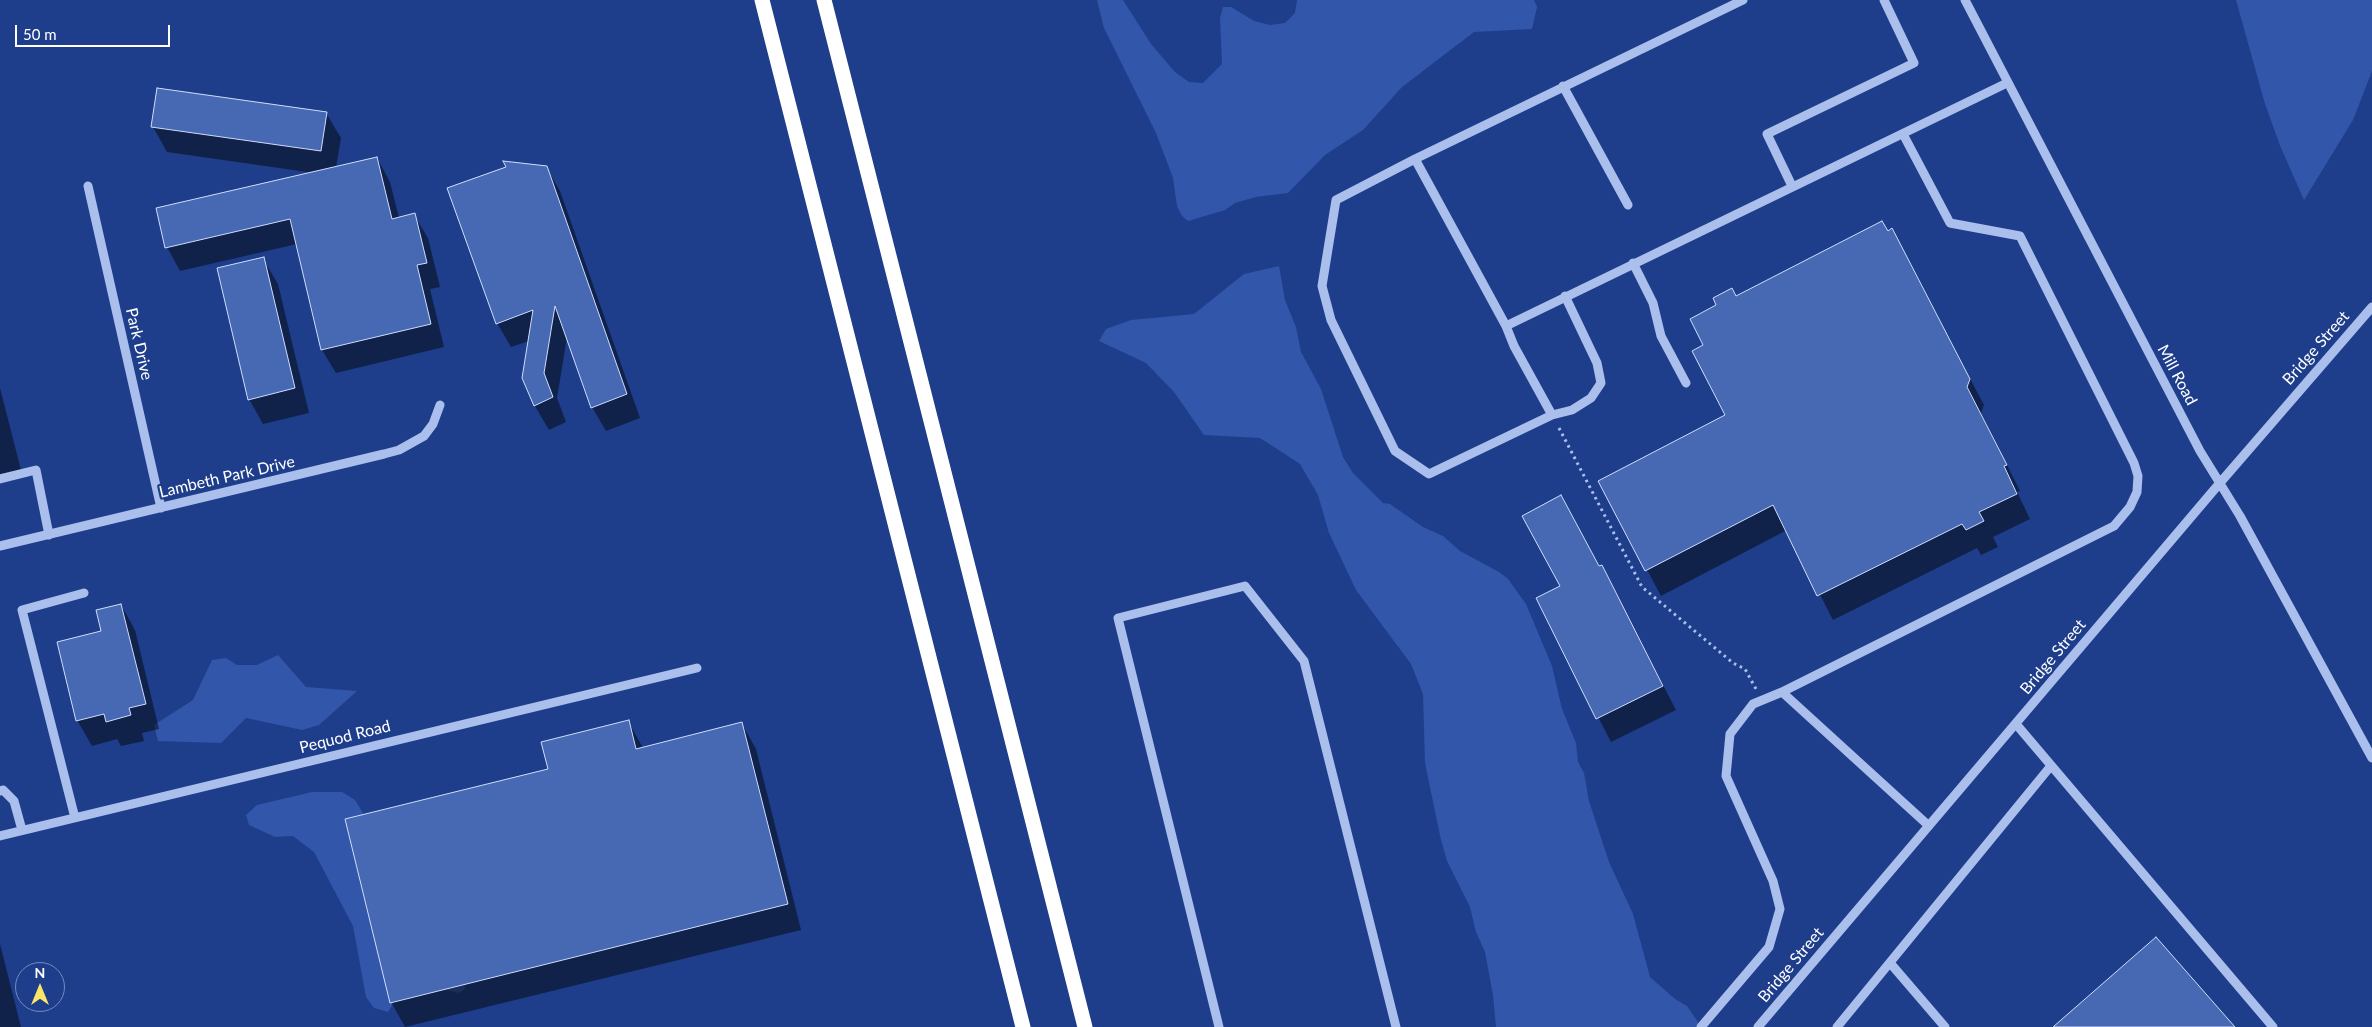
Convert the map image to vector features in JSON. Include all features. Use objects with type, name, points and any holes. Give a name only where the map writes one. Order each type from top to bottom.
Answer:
[{"type":"highway","points":[[762,0],[1023,1027]]},
{"type":"highway","points":[[824,0],[1086,1027]]},
{"type":"street","points":[[1565,296],[1598,363],[1601,383],[1590,398],[1572,410],[1552,415],[1429,474],[1395,451],[1331,320],[1322,286],[1336,200],[1563,86],[1743,0]]},
{"type":"street","points":[[1792,186],[1767,134],[1914,63],[1884,0]]},
{"type":"street","name":"Mill Road","points":[[1965,0],[2219,484],[2240,516],[2372,758]]},
{"type":"street","points":[[1506,326],[2007,83]]},
{"type":"street","points":[[1563,86],[1628,205]]},
{"type":"street","points":[[1701,1027],[1769,947],[1780,909],[1773,881],[1726,776],[1730,734],[1753,704],[1782,692],[2114,526],[2130,507],[2137,492],[2138,476],[2134,463],[2020,236],[1950,223],[1902,134]]},
{"type":"street","points":[[1415,159],[1552,415]]},
{"type":"street","name":"Park Drive","points":[[88,186],[160,508]]},
{"type":"street","points":[[1633,263],[1653,303],[1661,336],[1686,383]]},
{"type":"street","name":"Bridge Street","points":[[1758,1027],[2219,484],[2372,307]]},
{"type":"street","name":"Lambeth Park Drive","points":[[0,546],[399,450],[424,436],[433,424],[440,405]]},
{"type":"street","points":[[0,479],[36,470],[50,535]]},
{"type":"street","points":[[1219,1027],[1118,618],[1245,586],[1304,661],[1396,1027]]},
{"type":"street","points":[[75,818],[22,610],[84,593]]},
{"type":"street","name":"Pequod Road","points":[[0,836],[697,668]]},
{"type":"street","points":[[1782,692],[1929,826]]},
{"type":"street","points":[[2016,724],[2050,767],[2273,1027]]},
{"type":"street","points":[[1837,1027],[1891,964],[2050,767]]},
{"type":"street","points":[[0,791],[3,790],[14,801],[22,830]]},
{"type":"street","points":[[1891,964],[1945,1027]]},
{"type":"path","points":[[1552,415],[1642,587],[1733,663],[1745,669],[1762,700]]},
{"type":"shaded area","points":[[1097,0],[1123,0],[1151,44],[1175,72],[1189,82],[1203,83],[1222,64],[1220,18],[1223,7],[1231,7],[1254,21],[1270,25],[1285,23],[1295,13],[1297,0],[1534,0],[1537,7],[1532,29],[1474,32],[1402,87],[1363,130],[1325,155],[1288,193],[1256,197],[1235,203],[1225,210],[1188,221],[1182,216],[1177,206],[1173,178],[1156,133],[1104,28]]},
{"type":"shaded area","points":[[2236,0],[2372,0],[2372,71],[2353,120],[2304,200],[2281,148],[2265,104]]},
{"type":"shaded area","points":[[1279,266],[1285,300],[1296,327],[1301,352],[1321,389],[1343,457],[1353,473],[1383,503],[1390,504],[1423,527],[1443,536],[1460,551],[1499,572],[1508,579],[1526,604],[1552,666],[1562,709],[1576,743],[1578,762],[1584,773],[1589,801],[1609,862],[1633,914],[1650,977],[1675,999],[1687,1006],[1698,1022],[1698,1027],[1496,1027],[1493,995],[1485,952],[1476,932],[1470,907],[1447,861],[1441,840],[1425,763],[1423,694],[1411,664],[1356,590],[1329,533],[1318,495],[1300,464],[1260,438],[1204,435],[1174,392],[1146,363],[1099,341],[1106,329],[1131,320],[1194,314],[1244,274]]},
{"type":"shaded area","points":[[278,655],[306,687],[357,691],[319,725],[302,730],[246,718],[221,743],[158,741],[154,725],[193,700],[212,660],[226,658],[237,665],[257,665]]},
{"type":"shaded area","points":[[312,792],[342,792],[355,800],[464,978],[465,989],[459,993],[428,985],[401,991],[388,1012],[374,1008],[366,997],[353,926],[314,852],[293,836],[275,837],[249,825],[246,815],[257,805]]},
{"type":"building","points":[[157,88],[327,112],[321,151],[151,127]]},
{"type":"building","points":[[377,157],[392,219],[415,213],[427,263],[417,265],[431,324],[321,350],[290,219],[165,248],[156,208]]},
{"type":"building","points":[[503,161],[547,166],[627,394],[591,408],[555,306],[544,373],[553,397],[534,406],[522,378],[533,310],[496,324],[447,188],[506,167]]},
{"type":"building","points":[[1882,221],[1888,231],[1892,228],[1970,379],[1967,387],[2007,465],[2004,466],[2017,494],[1979,512],[1984,521],[1966,530],[1962,524],[1817,596],[1773,505],[1645,571],[1598,481],[1725,415],[1692,351],[1703,345],[1690,319],[1716,305],[1713,298],[1732,288],[1736,296]]},
{"type":"building","points":[[264,257],[295,388],[248,400],[217,268]]},
{"type":"building","points":[[1561,495],[1599,566],[1602,565],[1663,686],[1596,719],[1536,598],[1560,586],[1522,516]]},
{"type":"building","points":[[121,604],[146,704],[129,708],[131,715],[106,722],[104,714],[76,721],[57,642],[101,631],[96,610]]},
{"type":"building","points":[[629,720],[636,749],[742,722],[788,904],[390,1003],[345,819],[548,769],[541,742]]},
{"type":"building","points":[[2156,937],[2235,1027],[2053,1027]]}]
